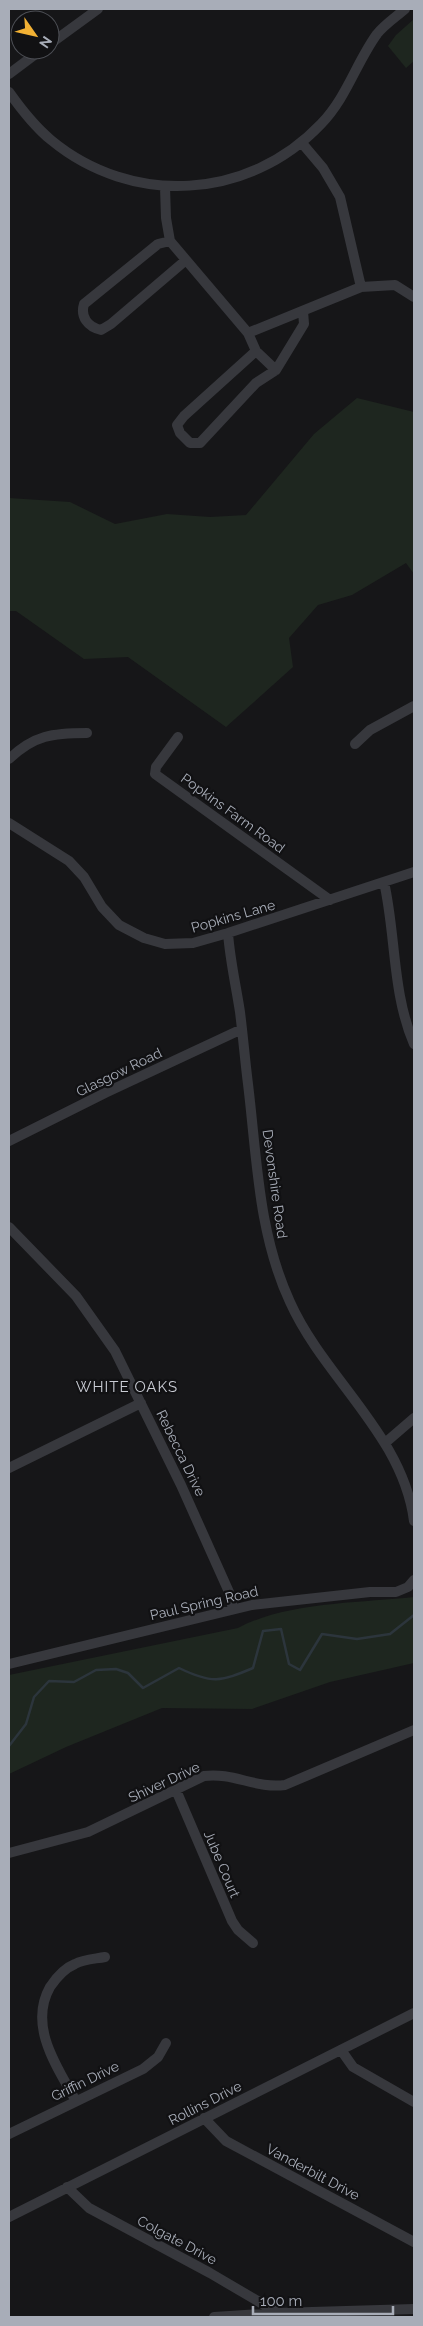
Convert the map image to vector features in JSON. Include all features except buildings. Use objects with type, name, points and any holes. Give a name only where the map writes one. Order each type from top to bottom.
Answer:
[{"type":"street","points":[[60,37],[98,9]]},
{"type":"street","points":[[9,92],[39,130],[76,158],[107,173],[144,185],[165,187],[206,184],[239,176],[270,163],[301,142],[333,110],[348,88],[372,42],[385,26],[405,9]]},
{"type":"street","points":[[9,74],[28,60]]},
{"type":"street","points":[[301,142],[323,168],[340,197],[361,287]]},
{"type":"street","points":[[165,187],[166,218],[170,242],[248,333],[256,351],[276,370]]},
{"type":"street","points":[[170,242],[158,244],[84,304],[82,311],[85,320],[92,328],[101,330],[111,324],[186,260]]},
{"type":"street","points":[[248,333],[361,287],[395,285],[414,297]]},
{"type":"street","points":[[256,351],[184,416],[177,425],[180,434],[190,443],[200,443],[256,383],[276,370],[304,324],[303,311]]},
{"type":"street","points":[[355,744],[370,730],[414,706]]},
{"type":"street","points":[[9,759],[24,746],[55,733],[87,733]]},
{"type":"street","name":"Popkins Farm Road","points":[[178,737],[156,767],[155,774],[330,900]]},
{"type":"street","name":"Popkins Lane","points":[[9,824],[69,861],[84,877],[107,913],[119,925],[134,934],[155,942],[194,943],[414,872]]},
{"type":"street","points":[[384,882],[392,923],[401,1001],[414,1044]]},
{"type":"street","name":"Devonshire Road","points":[[228,933],[242,1029],[261,1205],[268,1241],[279,1276],[307,1334],[385,1443],[404,1483],[414,1521]]},
{"type":"street","name":"Glasgow Road","points":[[9,1141],[105,1093],[242,1029]]},
{"type":"street","name":"Rebecca Drive","points":[[9,1227],[90,1313],[115,1351],[213,1554],[230,1592],[233,1609]]},
{"type":"street","points":[[9,1468],[141,1403]]},
{"type":"street","points":[[385,1443],[414,1418]]},
{"type":"street","name":"Paul Spring Road","points":[[9,1664],[233,1609],[283,1600],[370,1592],[396,1592],[411,1584]]},
{"type":"street","name":"Shiver Drive","points":[[9,1852],[88,1832],[204,1776],[213,1774],[230,1776],[262,1786],[285,1785],[414,1730]]},
{"type":"street","name":"Jube Court","points":[[176,1790],[232,1920],[238,1930],[253,1943]]},
{"type":"street","points":[[76,2101],[44,2036],[43,2007],[48,1991],[59,1976],[76,1962],[105,1957]]},
{"type":"street","name":"Rollins Drive","points":[[9,2217],[414,2013]]},
{"type":"street","name":"Griffin Drive","points":[[9,2134],[147,2066],[158,2056],[166,2043]]},
{"type":"street","points":[[341,2050],[353,2067],[414,2102]]},
{"type":"street","name":"Vanderbilt Drive","points":[[204,2118],[226,2141],[414,2242]]},
{"type":"street","name":"Colgate Drive","points":[[67,2187],[89,2208],[210,2273],[278,2313]]},
{"type":"street","points":[[214,2317],[278,2313],[392,2313],[414,2309]]},
{"type":"shaded area","points":[[414,19],[414,61],[406,68],[388,46],[396,35]]},
{"type":"shaded area","points":[[357,398],[414,412],[414,574],[406,563],[352,595],[318,605],[289,638],[293,667],[226,727],[128,657],[84,659],[16,611],[9,611],[9,498],[70,502],[115,524],[167,514],[210,517],[246,515],[314,434]]},
{"type":"shaded area","points":[[414,1597],[414,1663],[330,1682],[252,1709],[162,1708],[66,1747],[9,1774],[9,1675],[238,1628],[257,1619],[301,1608]]},
{"type":"waterway","points":[[9,1746],[26,1724],[34,1697],[49,1681],[74,1682],[96,1670],[116,1669],[128,1673],[143,1688],[179,1668],[208,1679],[224,1678],[253,1668],[263,1631],[281,1629],[289,1664],[300,1670],[322,1634],[357,1639],[390,1634],[414,1615]]},
{"type":"district","name":"WHITE OAKS","points":[[127,1387]]}]
